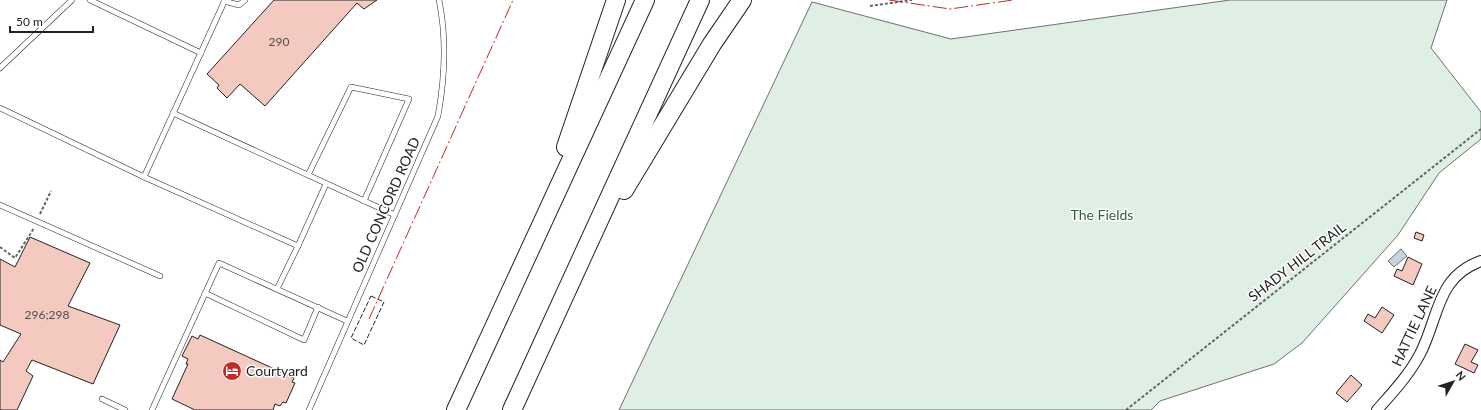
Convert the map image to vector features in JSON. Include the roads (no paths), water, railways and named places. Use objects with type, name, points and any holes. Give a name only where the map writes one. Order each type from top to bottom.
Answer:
[{"type":"highway","points":[[539,231],[616,0]]},
{"type":"highway","points":[[456,410],[645,0]]},
{"type":"highway","points":[[512,410],[700,0]]},
{"type":"highway","points":[[578,266],[712,44],[742,0]]},
{"type":"street","name":"HATTIE LANE","points":[[1377,410],[1407,376],[1426,340],[1432,319],[1456,275],[1469,266],[1481,261]]},
{"type":"lane","points":[[0,68],[72,0]]},
{"type":"lane","points":[[90,0],[200,53]]},
{"type":"lane","points":[[144,177],[224,0],[239,5],[245,0]]},
{"type":"lane","name":"OLD CONCORD ROAD","points":[[309,410],[432,131],[439,109],[443,85],[445,49],[439,0]]},
{"type":"lane","points":[[308,175],[351,87],[409,99],[364,201]]},
{"type":"lane","points":[[0,108],[144,177],[298,246]]},
{"type":"lane","points":[[173,114],[395,215]]},
{"type":"lane","points":[[277,289],[326,184]]},
{"type":"lane","points":[[0,205],[160,276]]},
{"type":"lane","points":[[152,410],[220,262],[347,322]]},
{"type":"lane","points":[[205,293],[304,340],[318,307]]},
{"type":"lane","points":[[102,400],[125,410]]},
{"type":"place","name":"Courtyard","points":[[232,371]]},
{"type":"park label","name":"The Fields","points":[[1102,215]]}]
